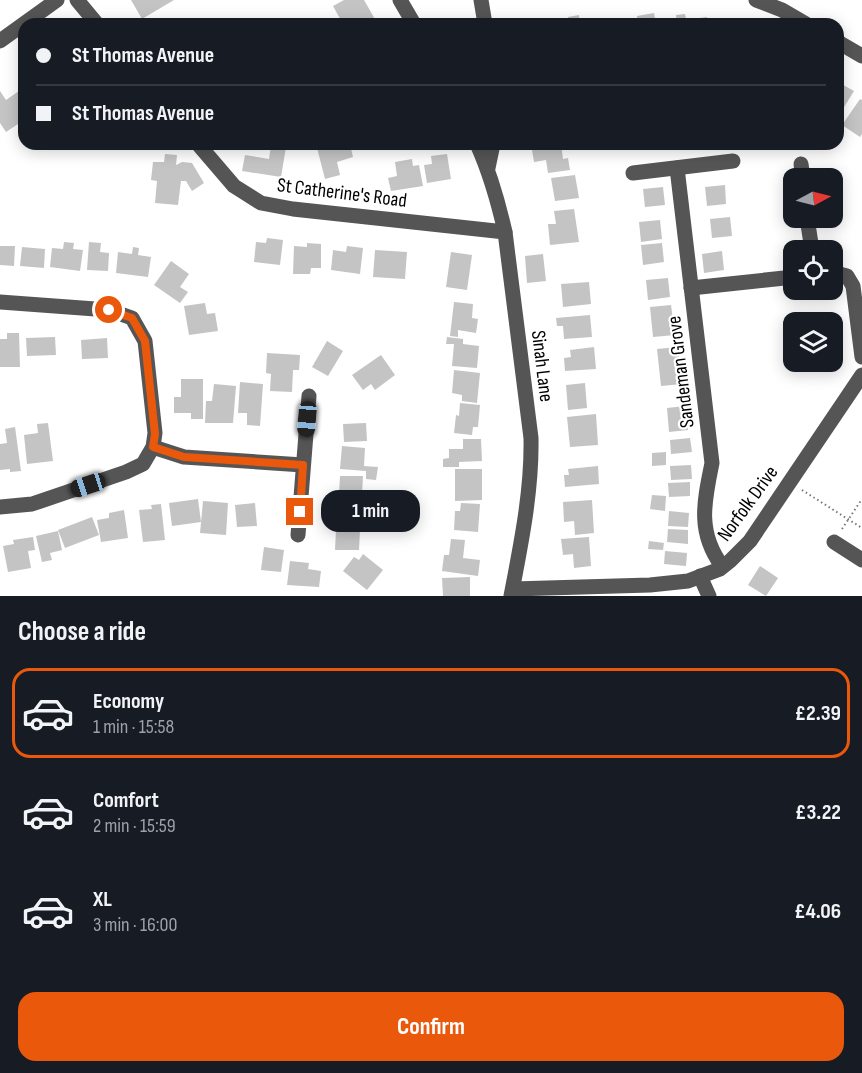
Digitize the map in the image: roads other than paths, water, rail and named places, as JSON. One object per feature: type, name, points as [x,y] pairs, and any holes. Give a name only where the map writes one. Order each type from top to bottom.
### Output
[{"type":"street","points":[[32,18],[57,0]]},
{"type":"street","points":[[77,0],[92,18]]},
{"type":"street","points":[[400,0],[410,18]]},
{"type":"street","points":[[481,0],[484,18]]},
{"type":"street","points":[[756,0],[796,18]]},
{"type":"street","points":[[0,41],[18,28]]},
{"type":"street","points":[[844,46],[862,56]]},
{"type":"street","name":"St Catherine's Road","points":[[203,150],[234,186],[261,203],[293,209],[505,232]]},
{"type":"street","points":[[480,150],[488,168]]},
{"type":"street","name":"Sinah Lane","points":[[492,150],[488,168],[505,232],[531,438],[532,464],[529,490],[512,592]]},
{"type":"street","points":[[633,173],[733,161]]},
{"type":"street","name":"Sandeman Grove","points":[[677,168],[712,463],[704,502],[704,520],[712,552],[722,566]]},
{"type":"street","points":[[843,275],[847,276],[854,286],[862,357]]},
{"type":"street","points":[[692,288],[783,278]]},
{"type":"street","points":[[0,302],[109,310],[132,318],[145,341],[155,434],[153,447],[143,464],[32,504],[0,507]]},
{"type":"street","name":"Norfolk Drive","points":[[512,592],[688,581],[722,566],[750,541],[862,375]]},
{"type":"street","points":[[298,535],[309,396]]},
{"type":"street","points":[[153,447],[184,457],[303,465]]},
{"type":"street","points":[[834,542],[862,560]]},
{"type":"street","points":[[700,576],[709,596]]}]
